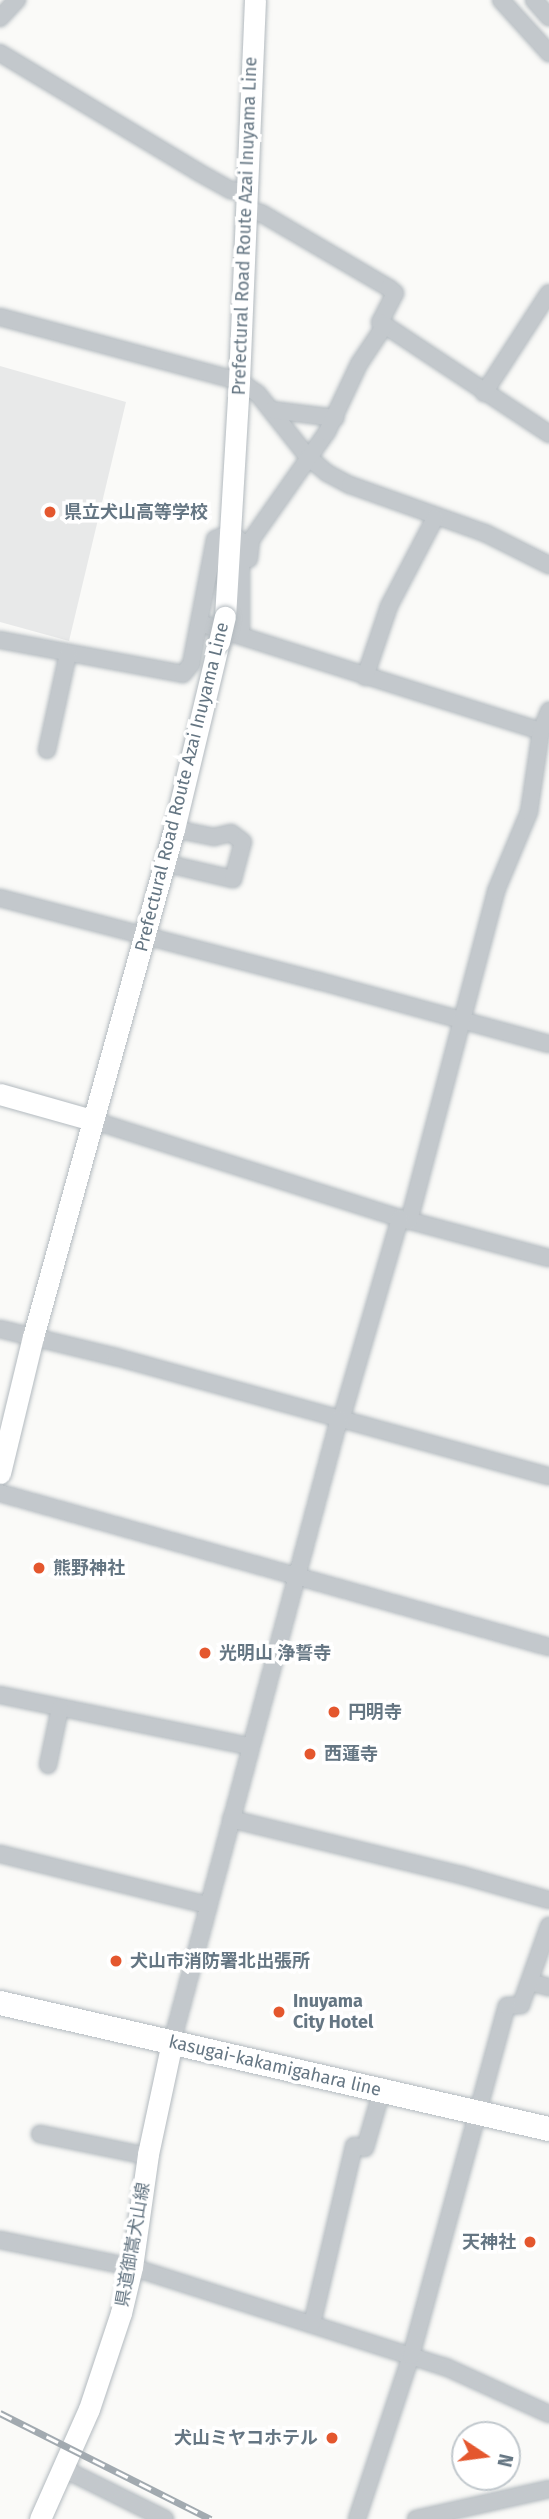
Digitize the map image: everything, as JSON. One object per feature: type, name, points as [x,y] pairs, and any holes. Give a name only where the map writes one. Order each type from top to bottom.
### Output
[{"type":"main road","name":"Prefectural Road Route Azai Inuyama Line","points":[[0,1473],[33,1336],[174,829],[225,615],[239,381],[255,0]]},
{"type":"main road","points":[[0,1094],[92,1120]]},
{"type":"main road","name":"kasugai-kakamigahara line","points":[[0,2003],[549,2129]]},
{"type":"main road","name":"県道御嵩犬山線","points":[[40,2519],[89,2409],[121,2313],[132,2267],[148,2156],[172,2042]]},
{"type":"street","points":[[0,19],[17,0]]},
{"type":"street","points":[[502,0],[549,53]]},
{"type":"street","points":[[534,0],[549,17]]},
{"type":"street","points":[[0,54],[231,190],[261,213],[389,288],[395,293],[380,322],[549,434]]},
{"type":"street","points":[[484,393],[549,293]]},
{"type":"street","points":[[0,317],[239,381],[272,410],[308,457],[350,485],[435,518],[485,533],[549,565]]},
{"type":"street","points":[[243,580],[248,569],[251,540],[335,418],[359,364],[385,325]]},
{"type":"street","points":[[272,410],[335,418]]},
{"type":"street","points":[[365,677],[389,606],[435,518]]},
{"type":"street","points":[[0,640],[183,674],[191,664],[215,539],[231,533],[242,541],[241,634]]},
{"type":"street","points":[[200,623],[541,731]]},
{"type":"street","points":[[47,750],[68,654]]},
{"type":"street","points":[[172,2042],[249,1746],[340,1419],[405,1220],[496,891],[529,812],[541,731],[549,711]]},
{"type":"street","points":[[164,863],[233,879],[243,842],[231,833],[214,837],[174,829]]},
{"type":"street","points":[[0,898],[549,1044]]},
{"type":"street","points":[[92,1120],[405,1220],[549,1258]]},
{"type":"street","points":[[0,1329],[549,1476]]},
{"type":"street","points":[[0,1493],[297,1574],[549,1647]]},
{"type":"street","points":[[0,1695],[249,1746]]},
{"type":"street","points":[[48,1765],[60,1708]]},
{"type":"street","points":[[231,1819],[461,1875],[549,1900]]},
{"type":"street","points":[[0,1854],[208,1905]]},
{"type":"street","points":[[357,2519],[411,2356],[508,2006],[521,2006],[549,1926]]},
{"type":"street","points":[[530,1982],[549,1987]]},
{"type":"street","points":[[312,2324],[354,2146],[365,2148],[382,2090]]},
{"type":"street","points":[[40,2134],[148,2156]]},
{"type":"street","points":[[0,2240],[132,2267],[446,2367],[549,2413]]},
{"type":"street","points":[[62,2468],[146,2515],[165,2519]]},
{"type":"street","points":[[416,2519],[549,2489]]},
{"type":"shaded area","name":"県立犬山高等学校","points":[[0,366],[126,402],[69,641],[0,622]]},
{"type":"railway","points":[[0,2413],[211,2519]]},
{"type":"place","name":"県立犬山高等学校","points":[[50,512]]},
{"type":"place","name":"熊野神社","points":[[39,1568]]},
{"type":"place","name":"光明山 浄誓寺","points":[[205,1653]]},
{"type":"place","name":"円明寺","points":[[334,1712]]},
{"type":"place","name":"西蓮寺","points":[[310,1754]]},
{"type":"place","name":"犬山市消防署北出張所","points":[[116,1961]]},
{"type":"place","name":"Inuyama City Hotel","points":[[279,2012]]},
{"type":"place","name":"天神社","points":[[530,2242]]},
{"type":"place","name":"犬山ミヤコホテル","points":[[332,2438]]}]
